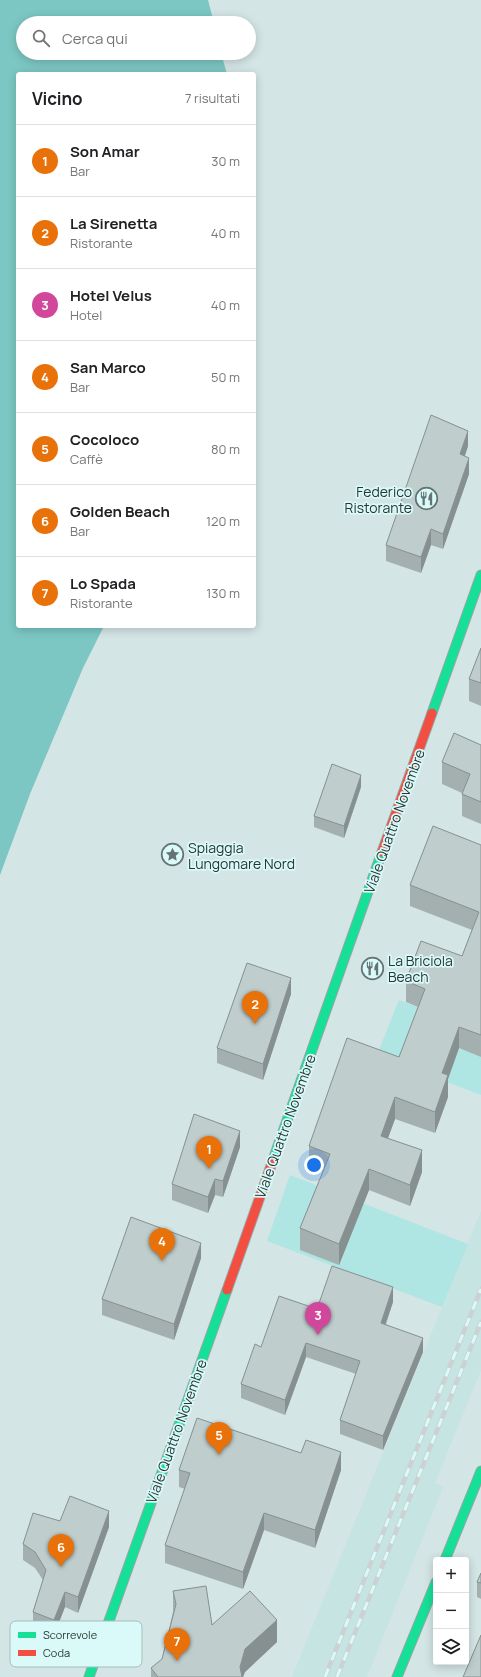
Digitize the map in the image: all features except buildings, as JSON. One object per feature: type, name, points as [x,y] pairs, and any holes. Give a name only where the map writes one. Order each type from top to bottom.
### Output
[{"type":"street","name":"Viale Quattro Novembre","points":[[109,1621],[481,575]]},
{"type":"street","points":[[446,1557],[481,1471]]},
{"type":"street","points":[[397,1677],[433,1589]]},
{"type":"street","name":"Viale Quattro Novembre","points":[[89,1677],[93,1667]]},
{"type":"shaded area","points":[[0,0],[208,0],[212,16],[16,16],[16,60],[223,60],[226,72],[16,72],[16,628],[103,628],[83,668],[30,794],[0,875]]},
{"type":"shaded area","points":[[399,1000],[425,1010],[451,1070],[459,1048],[481,1057],[481,1095],[377,1055]]},
{"type":"shaded area","points":[[290,1175],[468,1244],[442,1307],[267,1241]]},
{"type":"shaded area","points":[[481,1211],[481,1370],[435,1483],[443,1487],[367,1677],[292,1677]]},
{"type":"railway","points":[[325,1677],[481,1289]]},
{"type":"railway","points":[[337,1677],[481,1322]]},
{"type":"traffic: fast","points":[[432,713],[481,575]]},
{"type":"traffic: fast","points":[[273,1160],[382,852]]},
{"type":"traffic: fast","points":[[109,1621],[227,1290]]},
{"type":"traffic: fast","points":[[446,1557],[481,1471]]},
{"type":"traffic: fast","points":[[397,1677],[433,1589]]},
{"type":"traffic: fast","points":[[89,1677],[93,1667]]},
{"type":"traffic: jam","points":[[382,852],[432,713]]},
{"type":"traffic: jam","points":[[227,1290],[273,1160]]},
{"type":"place","name":"Federico Ristorante","points":[[427,499]]},
{"type":"place","name":"Spiaggia Lungomare Nord","points":[[173,855]]},
{"type":"place","name":"La Briciola Beach","points":[[372,968]]},
{"type":"place","name":"La Sirenetta","points":[[255,1024]]},
{"type":"place","name":"Son Amar","points":[[209,1169]]},
{"type":"place","name":"San Marco","points":[[162,1261]]},
{"type":"place","name":"Hotel Velus","points":[[318,1335]]},
{"type":"place","name":"Cocoloco","points":[[219,1455]]},
{"type":"place","name":"Golden Beach","points":[[61,1567]]},
{"type":"place","name":"Lo Spada","points":[[177,1661]]}]
